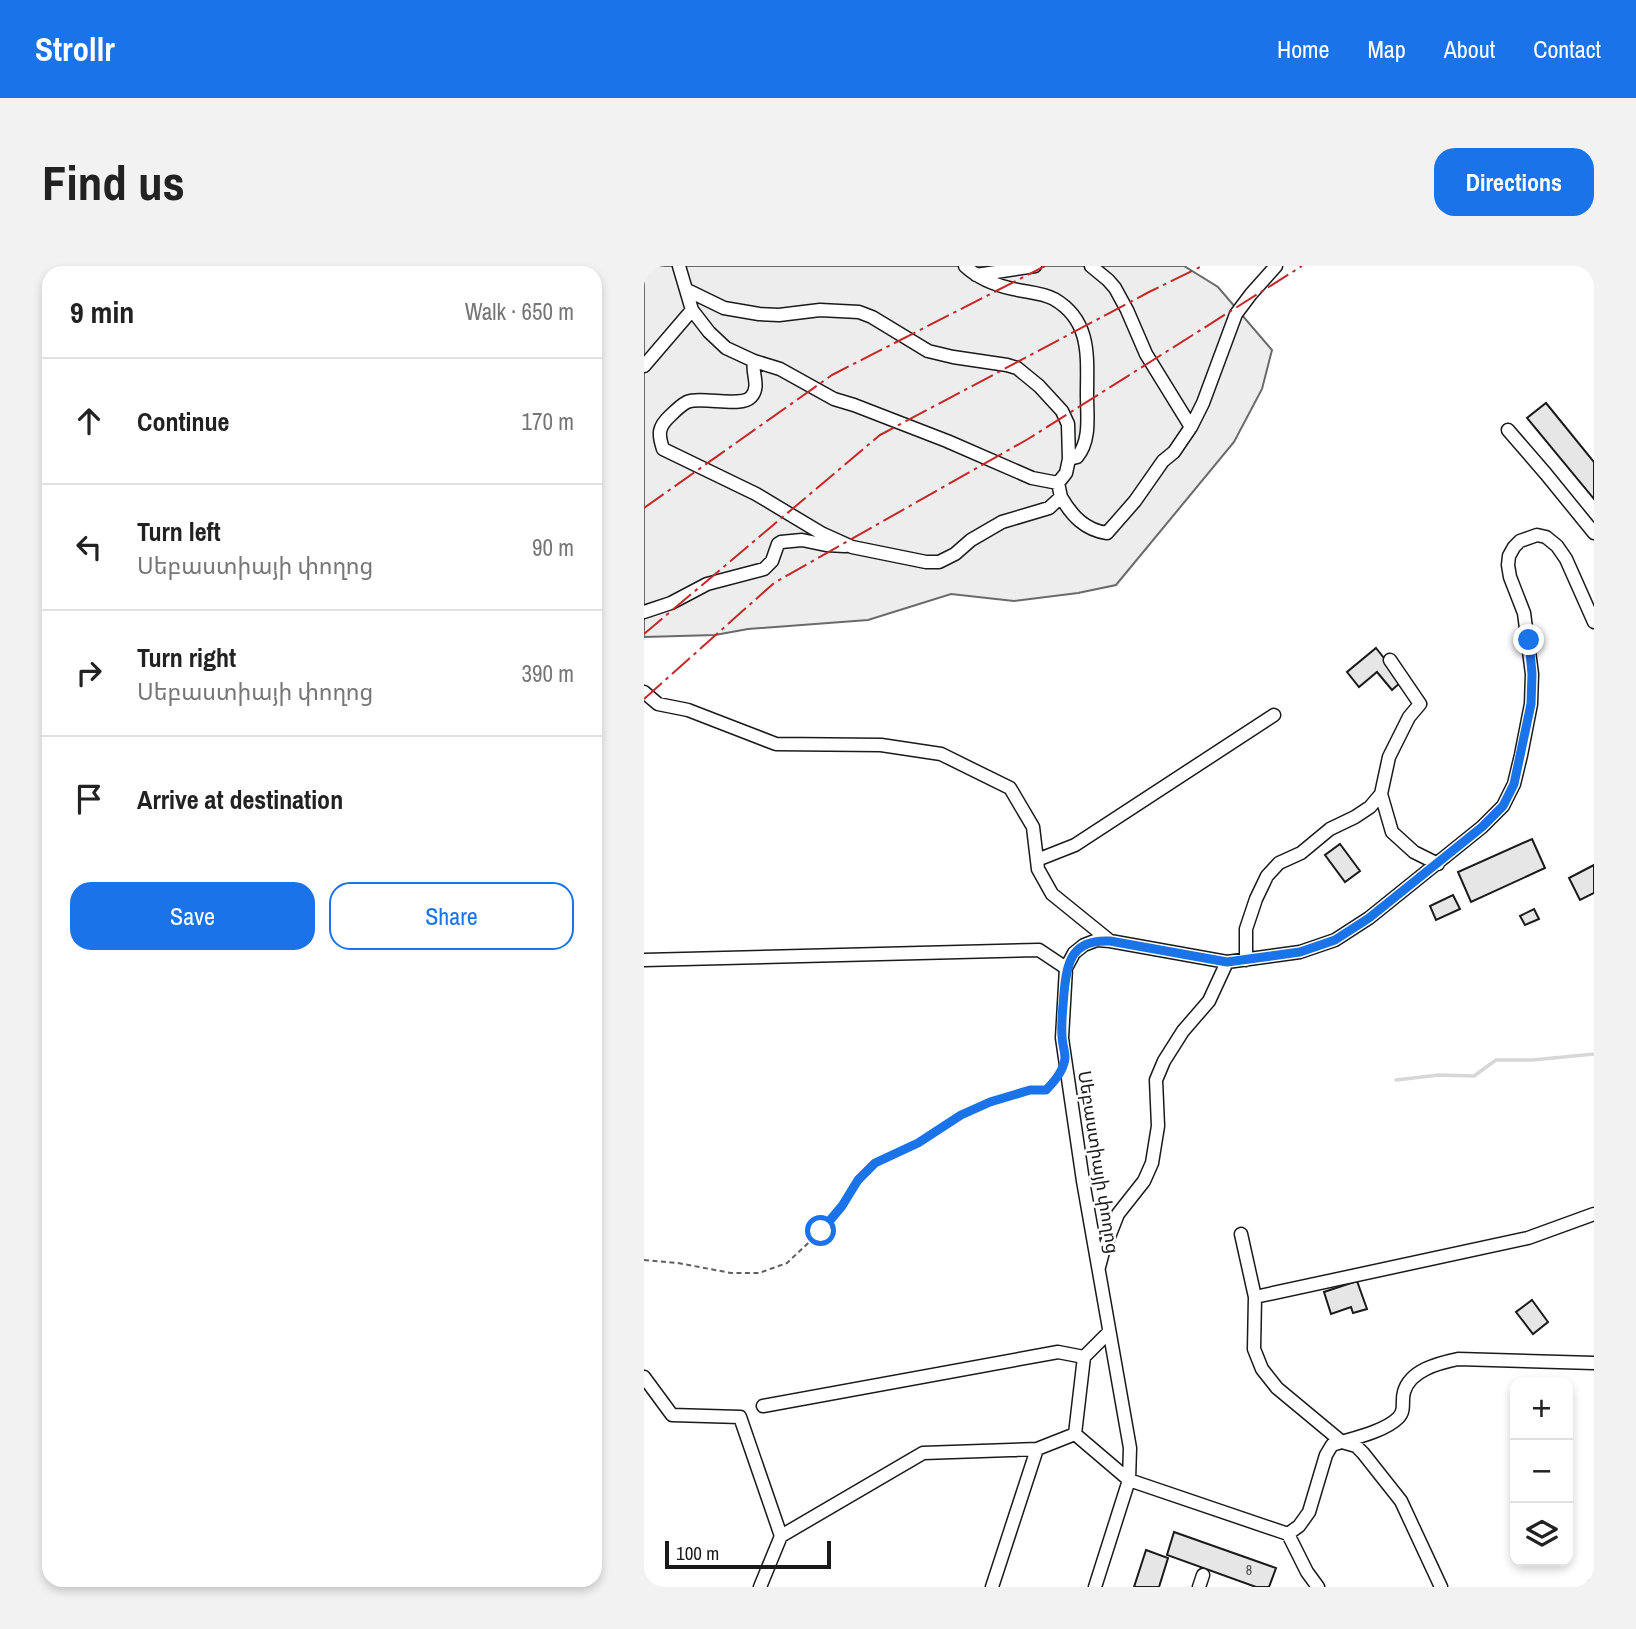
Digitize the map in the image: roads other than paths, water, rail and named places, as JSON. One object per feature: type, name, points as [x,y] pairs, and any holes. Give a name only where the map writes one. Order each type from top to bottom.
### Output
[{"type":"street","points":[[679,266],[692,310],[726,348],[780,369],[834,399],[947,441],[1032,478],[1058,483]]},
{"type":"street","points":[[965,266],[976,275],[997,285],[1053,298],[1080,323],[1087,358],[1085,445],[1077,457],[1069,459]]},
{"type":"street","points":[[976,275],[1035,266]]},
{"type":"street","points":[[1091,266],[1115,288],[1146,354],[1191,427]]},
{"type":"street","points":[[1058,483],[1061,497],[1070,513],[1084,525],[1107,533],[1163,461],[1174,452],[1191,427],[1203,403],[1236,314],[1276,266]]},
{"type":"street","points":[[687,290],[724,308],[759,314],[779,315],[820,310],[859,312],[928,351],[1017,368],[1039,386],[1062,411],[1068,424],[1069,459],[1066,473],[1058,483]]},
{"type":"street","points":[[644,366],[692,310]]},
{"type":"street","points":[[754,361],[756,384],[752,397],[744,401],[693,400],[684,403],[663,423],[658,436],[663,449],[756,494],[821,533],[852,547]]},
{"type":"street","points":[[1508,430],[1594,533]]},
{"type":"street","points":[[644,612],[671,603],[707,584],[764,569],[772,561],[781,542],[802,540],[939,562],[1002,522],[1049,508],[1061,497]]},
{"type":"street","points":[[644,960],[1039,950],[1066,968],[1074,953],[1097,940],[1227,962],[1300,952],[1335,940],[1369,918],[1482,827],[1503,806],[1514,784],[1531,704],[1532,674],[1524,613],[1508,565],[1509,556],[1520,541],[1537,535],[1546,537],[1558,546],[1594,622]]},
{"type":"street","points":[[1246,960],[1246,929],[1267,876],[1279,863],[1301,853],[1330,829],[1370,807],[1381,794],[1389,757],[1409,717],[1420,704],[1390,660]]},
{"type":"street","points":[[644,692],[658,704],[688,710],[776,744],[881,745],[941,754],[1010,788],[1033,827],[1038,869],[1052,894],[1110,941]]},
{"type":"street","points":[[1037,860],[1075,845],[1274,715]]},
{"type":"street","points":[[1381,794],[1392,832],[1414,852],[1438,863]]},
{"type":"street","points":[[1098,1271],[1118,1214],[1144,1181],[1152,1163],[1158,1126],[1156,1080],[1164,1061],[1183,1031],[1209,1001],[1227,962]]},
{"type":"street","name":"Սեբաստիայի փողոց","points":[[1066,968],[1062,1038],[1083,1181],[1129,1448],[1129,1480],[1094,1587]]},
{"type":"street","points":[[1255,1297],[1528,1238],[1594,1214]]},
{"type":"street","points":[[1241,1234],[1255,1297],[1254,1349],[1262,1369],[1277,1388],[1342,1441],[1356,1446],[1363,1453],[1401,1501],[1441,1587]]},
{"type":"street","points":[[1075,1434],[1084,1357],[1109,1332]]},
{"type":"street","points":[[763,1406],[1058,1352],[1084,1357]]},
{"type":"street","points":[[1288,1534],[1299,1526],[1309,1512],[1326,1455],[1332,1445],[1358,1438],[1390,1424],[1399,1417],[1404,1408],[1404,1393],[1410,1381],[1419,1373],[1437,1363],[1458,1359],[1594,1363]]},
{"type":"street","points":[[644,1377],[672,1415],[740,1417],[782,1536]]},
{"type":"street","points":[[1075,1434],[1129,1480],[1288,1534],[1307,1572],[1318,1587]]},
{"type":"street","points":[[761,1587],[782,1536],[923,1453],[1037,1448],[1075,1434]]},
{"type":"street","points":[[992,1587],[1037,1448]]},
{"type":"waterway","points":[[1396,1080],[1439,1075],[1474,1076],[1496,1060],[1533,1060],[1594,1054]]}]
